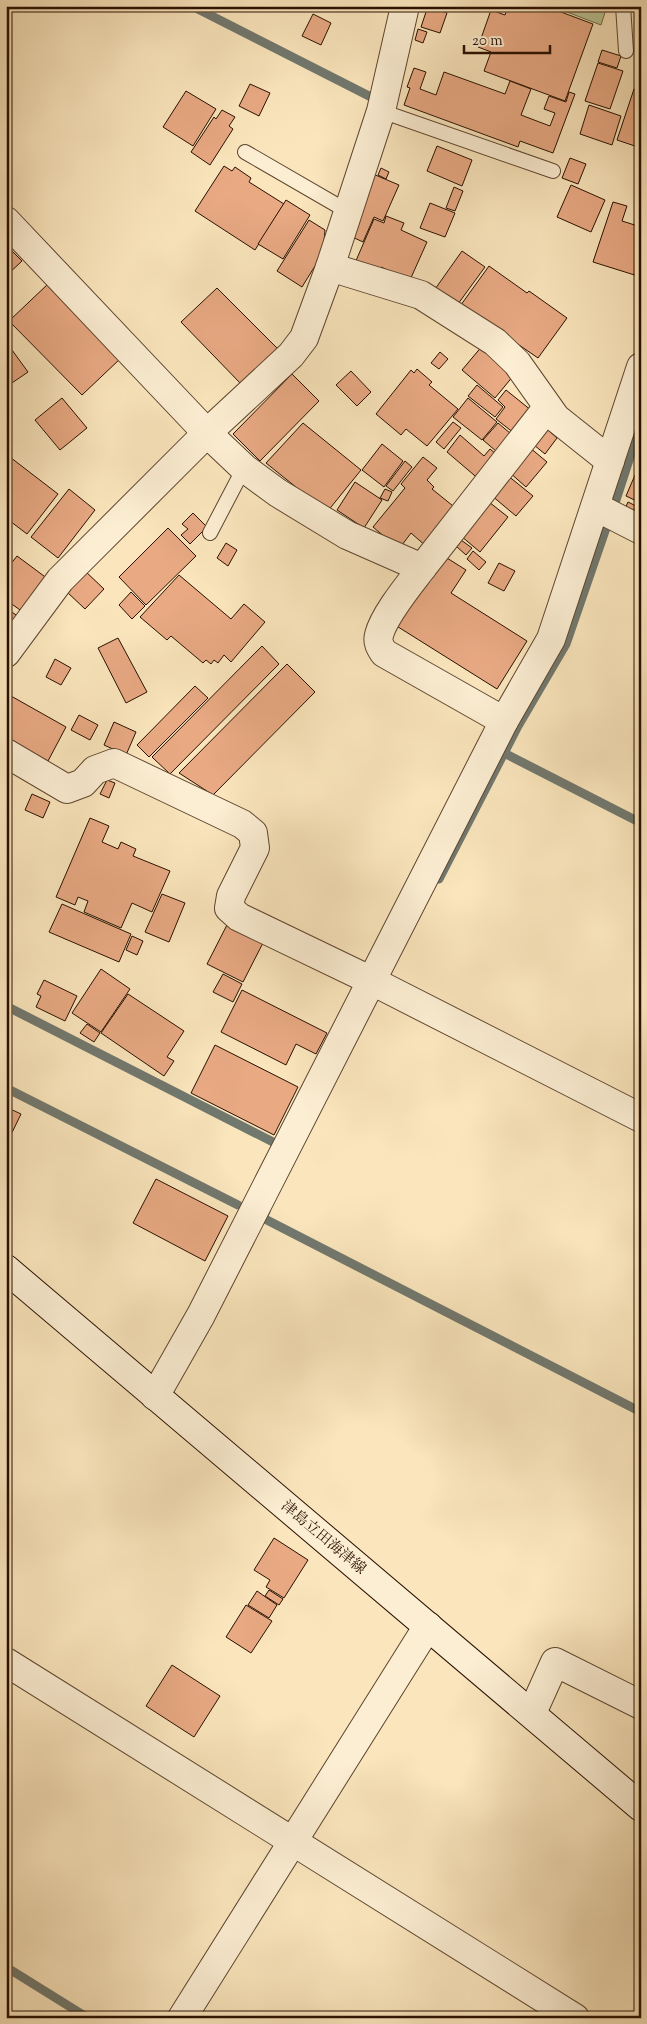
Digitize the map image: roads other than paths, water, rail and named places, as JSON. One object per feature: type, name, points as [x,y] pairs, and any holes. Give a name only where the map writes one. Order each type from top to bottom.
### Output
[{"type":"street","points":[[6,653],[60,580],[207,433],[291,355],[304,338],[330,267],[381,111],[405,6]]},
{"type":"street","points":[[6,221],[207,433],[244,468],[278,493],[347,535],[422,568]]},
{"type":"street","points":[[330,267],[421,295],[495,342],[518,363],[547,408],[556,418],[610,461]]},
{"type":"street","points":[[155,1396],[201,1315],[370,980],[504,721],[551,639],[641,367]]},
{"type":"street","points":[[504,721],[384,653],[379,646],[379,636],[386,620],[422,568],[547,408]]},
{"type":"street","points":[[596,507],[641,530]]},
{"type":"street","points":[[6,753],[67,789],[83,783],[95,770],[114,763],[242,824],[253,833],[255,848],[231,896],[230,908],[239,917],[370,980],[641,1118]]},
{"type":"street","name":"津島立田海津線","points":[[6,1269],[641,1806]]},
{"type":"street","points":[[182,2018],[428,1626]]},
{"type":"street","points":[[6,1662],[575,2018]]},
{"type":"street","points":[[532,1713],[555,1662],[641,1706]]},
{"type":"lane","points":[[623,6],[626,51]]},
{"type":"lane","points":[[381,111],[553,171]]},
{"type":"lane","points":[[245,152],[347,211]]},
{"type":"lane","points":[[210,533],[244,468]]},
{"type":"waterway","points":[[192,6],[371,97]]},
{"type":"waterway","points":[[614,506],[641,423]]},
{"type":"waterway","points":[[439,879],[518,726],[566,644],[606,528]]},
{"type":"waterway","points":[[504,753],[641,823]]},
{"type":"waterway","points":[[6,1006],[273,1142]]},
{"type":"waterway","points":[[6,1088],[238,1205]]},
{"type":"waterway","points":[[266,1211],[263,1218],[641,1412]]},
{"type":"waterway","points":[[6,1967],[88,2018]]}]
